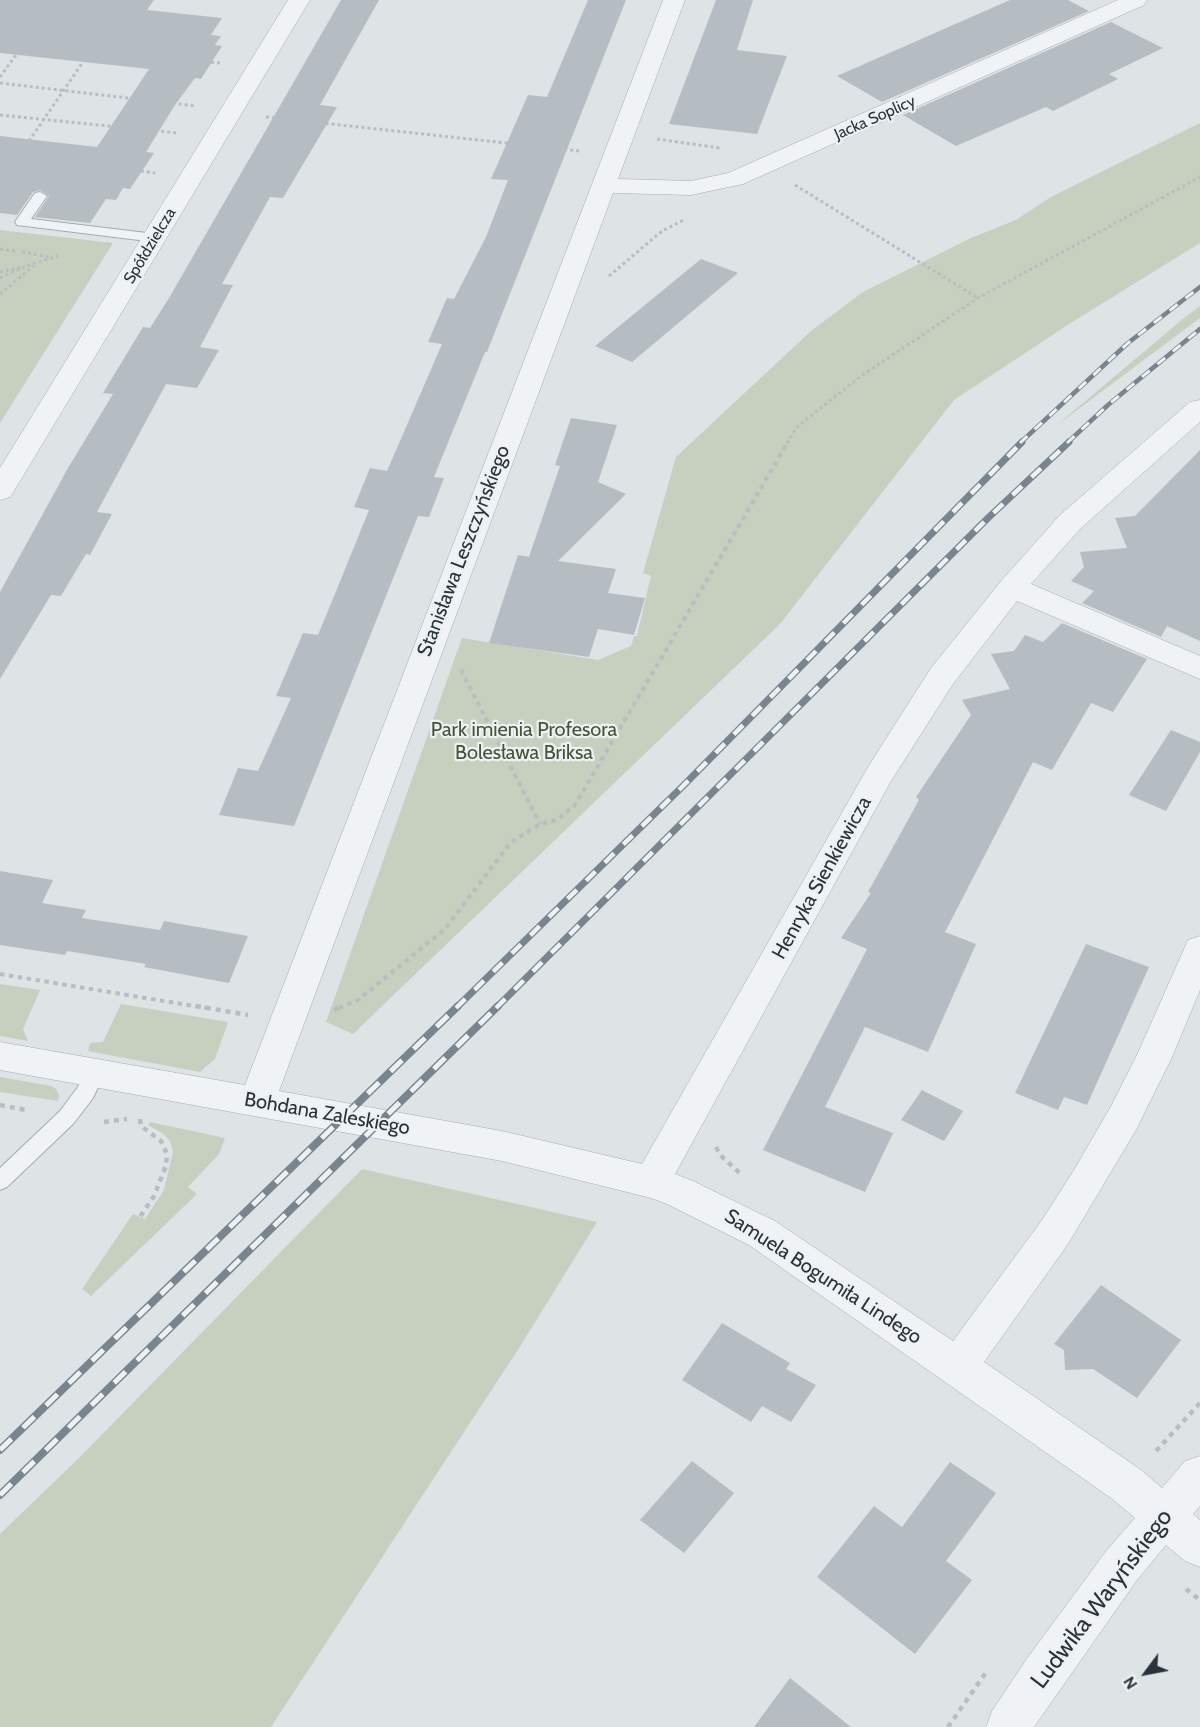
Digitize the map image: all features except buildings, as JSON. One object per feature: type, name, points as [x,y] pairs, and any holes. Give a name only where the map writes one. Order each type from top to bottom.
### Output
[{"type":"street","name":"Spółdzielcza","points":[[0,491],[299,0]]},
{"type":"street","name":"Stanisława Leszczyńskiego","points":[[257,1102],[674,0]]},
{"type":"street","name":"Jacka Soplicy","points":[[602,186],[691,188],[721,183],[767,167],[1136,0]]},
{"type":"street","name":"Henryka Sienkiewicza","points":[[651,1182],[909,725],[942,676],[1012,587],[1077,516],[1200,408]]},
{"type":"street","points":[[1012,587],[1200,668]]},
{"type":"street","points":[[958,1366],[1056,1232],[1111,1140],[1155,1055],[1200,949]]},
{"type":"street","name":"Bohdana Zaleskiego","points":[[0,1056],[502,1146],[651,1182]]},
{"type":"street","name":"Samuela Bogumiła Lindego","points":[[651,1182],[705,1203],[762,1233],[1126,1484],[1200,1547]]},
{"type":"street","name":"Ludwika Waryńskiego","points":[[1008,1727],[1122,1565],[1200,1475]]},
{"type":"lane","points":[[40,196],[22,222],[155,238]]},
{"type":"lane","points":[[0,1180],[67,1117],[86,1092],[94,1074]]},
{"type":"path","points":[[0,77],[16,55]]},
{"type":"path","points":[[29,141],[83,62]]},
{"type":"path","points":[[0,83],[197,106]]},
{"type":"path","points":[[0,115],[179,133]]},
{"type":"path","points":[[261,117],[590,152]]},
{"type":"path","points":[[648,138],[730,150]]},
{"type":"path","points":[[767,167],[978,298]]},
{"type":"path","points":[[0,974],[287,1022],[313,1017],[350,1005],[368,993],[445,929],[511,842],[540,824],[557,819],[575,805],[797,428],[861,376],[978,298],[1200,177]]},
{"type":"path","points":[[604,281],[662,231],[693,215]]},
{"type":"path","points":[[0,272],[68,255]]},
{"type":"path","points":[[0,294],[38,262]]},
{"type":"path","points":[[0,278],[26,266]]},
{"type":"path","points":[[457,661],[540,824]]},
{"type":"path","points":[[0,1105],[108,1122],[149,1115]]},
{"type":"path","points":[[139,1117],[141,1126],[161,1141],[167,1154],[166,1166],[154,1196],[140,1217]]},
{"type":"green space","name":"Park imienia Profesora Bolesława Briksa","points":[[1200,123],[1200,243],[1069,324],[954,400],[780,624],[353,1034],[326,1022],[462,638],[598,660],[631,646],[634,636],[637,636],[651,576],[643,573],[676,457],[811,331],[863,292],[971,238],[1016,220],[1051,197]]},
{"type":"green space","points":[[0,230],[113,243],[0,423]]},
{"type":"green space","points":[[1200,306],[1200,318],[1057,425],[1184,318]]},
{"type":"green space","points":[[0,984],[40,990],[23,1029],[28,1041],[0,1036]]},
{"type":"green space","points":[[121,1004],[228,1022],[215,1059],[200,1072],[88,1051],[90,1043],[103,1042]]},
{"type":"green space","points":[[0,1077],[51,1086],[59,1095],[58,1101],[0,1092]]},
{"type":"green space","points":[[150,1122],[225,1138],[219,1154],[188,1187],[197,1194],[91,1296],[82,1289],[133,1214],[145,1219],[164,1190],[173,1152],[170,1141],[148,1125]]},
{"type":"green space","points":[[362,1169],[597,1222],[521,1345],[271,1727],[0,1727],[0,1534],[79,1458]]},
{"type":"railway","points":[[1020,443],[1128,343],[1200,287]]},
{"type":"railway","points":[[1067,443],[1108,405],[1200,329]]},
{"type":"railway","points":[[456,1008],[683,786],[1022,442]]},
{"type":"railway","points":[[496,1008],[988,518],[1069,442]]},
{"type":"railway","points":[[0,1450],[458,1006]]},
{"type":"railway","points":[[0,1495],[498,1006]]}]
